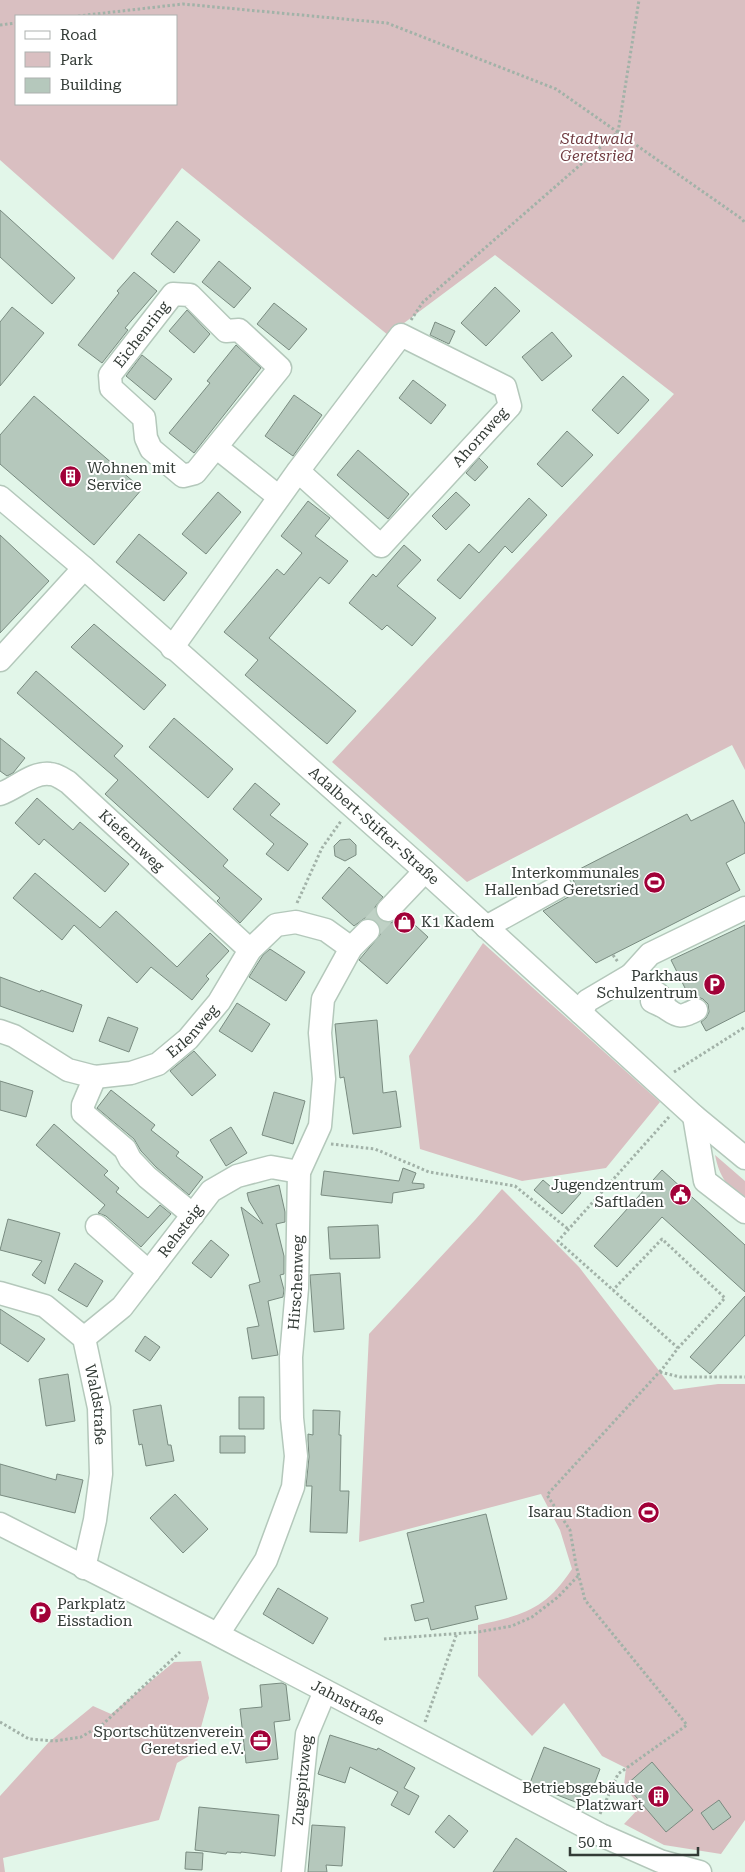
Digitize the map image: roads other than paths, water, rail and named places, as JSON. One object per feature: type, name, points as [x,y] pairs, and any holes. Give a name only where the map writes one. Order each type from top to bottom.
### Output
[{"type":"street","name":"Eichenring","points":[[173,294],[190,295],[226,331],[239,330],[280,368],[216,447],[195,473],[183,476],[150,449],[146,438],[144,418],[111,388],[110,375],[173,294]]},
{"type":"street","name":"Ahornweg","points":[[172,648],[298,471],[401,335],[505,387],[510,406],[381,546],[298,471]]},
{"type":"street","points":[[216,447],[279,497]]},
{"type":"street","name":"Adalbert-Stifter-Straße","points":[[0,498],[84,568],[425,871],[694,1116],[745,1158]]},
{"type":"street","points":[[0,660],[84,568]]},
{"type":"street","name":"Kiefernweg","points":[[0,794],[13,790],[32,776],[51,774],[68,782],[250,950]]},
{"type":"street","points":[[388,910],[425,871]]},
{"type":"street","points":[[486,927],[560,886]]},
{"type":"street","points":[[581,1013],[587,1001],[637,980],[650,954],[745,908]]},
{"type":"street","name":"Erlenweg","points":[[0,1031],[14,1036],[68,1070],[95,1077],[131,1072],[158,1064],[188,1039],[219,1002],[250,950],[276,925],[296,922],[326,930],[351,948]]},
{"type":"street","name":"Hirschenweg","points":[[218,1634],[266,1560],[293,1487],[296,1456],[292,1418],[291,1357],[297,1288],[299,1172],[320,1126],[324,1079],[320,1033],[323,999],[351,948],[368,931]]},
{"type":"street","points":[[637,980],[656,991],[663,1000],[665,1007],[676,1016],[684,1016],[696,1010]]},
{"type":"street","points":[[95,1077],[83,1105],[83,1113],[125,1149],[130,1159],[147,1177],[193,1215]]},
{"type":"street","points":[[694,1116],[705,1181],[745,1212]]},
{"type":"street","name":"Rehsteig","points":[[84,1338],[122,1307],[212,1191],[238,1176],[271,1167],[299,1172]]},
{"type":"street","points":[[97,1226],[148,1272]]},
{"type":"street","points":[[0,1294],[46,1306],[84,1338]]},
{"type":"street","name":"Waldstraße","points":[[84,1338],[99,1408],[101,1474],[95,1520],[84,1568]]},
{"type":"street","name":"Jahnstraße","points":[[0,1524],[218,1634],[659,1866],[700,1872]]},
{"type":"street","name":"Zugspitzweg","points":[[293,1872],[307,1734],[325,1691]]},
{"type":"tunnel","points":[[368,931],[388,910]]},
{"type":"place","name":"Wohnen mit Service","points":[[71,477]]},
{"type":"place","name":"Interkommunales Hallenbad Geretsried","points":[[655,882]]},
{"type":"place","name":"K1 Kadem","points":[[405,922]]},
{"type":"place","name":"Parkhaus Schulzentrum","points":[[714,985]]},
{"type":"place","name":"Jugendzentrum Saftladen","points":[[680,1194]]},
{"type":"place","name":"Isarau Stadion","points":[[648,1512]]},
{"type":"place","name":"Parkplatz Eisstadion","points":[[41,1613]]},
{"type":"place","name":"Sportschützenverein Geretsried e.V.","points":[[260,1741]]},
{"type":"place","name":"Betriebsgebäude Platzwart","points":[[659,1797]]},
{"type":"park label","name":"Stadtwald Geretsried","points":[[597,148]]}]
